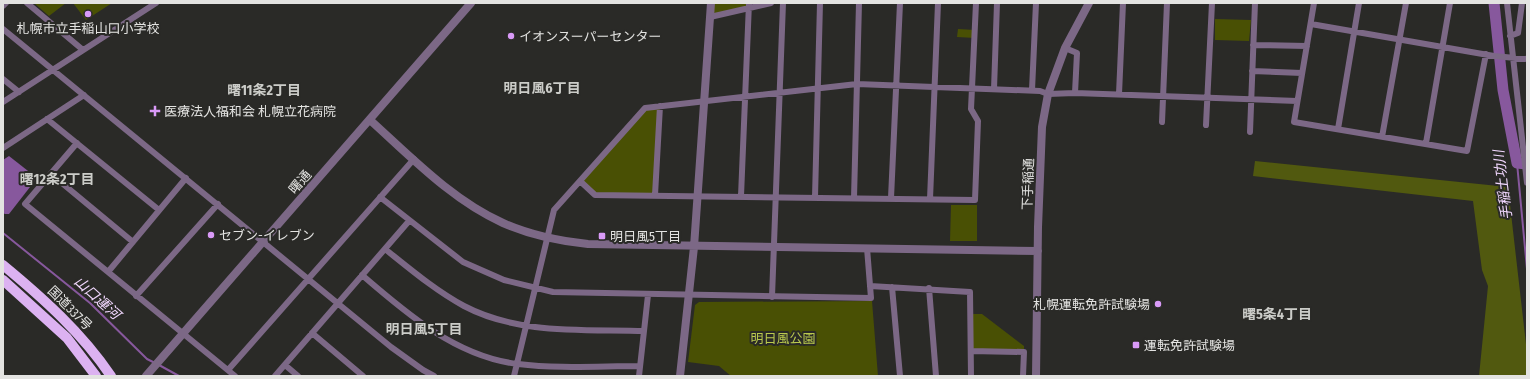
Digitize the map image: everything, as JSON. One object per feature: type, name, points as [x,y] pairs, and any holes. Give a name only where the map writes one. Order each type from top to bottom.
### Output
[{"type":"highway","name":"国道337号","points":[[3,265],[40,296],[76,332],[111,376]]},
{"type":"highway","name":"国道337号","points":[[3,280],[67,338],[96,376]]},
{"type":"street","points":[[3,6],[6,3]]},
{"type":"street","points":[[27,3],[83,50]]},
{"type":"street","points":[[3,102],[156,3]]},
{"type":"street","name":"曙通","points":[[147,374],[264,242],[471,3]]},
{"type":"street","points":[[680,376],[694,247],[711,3]]},
{"type":"street","points":[[710,17],[749,6],[771,3]]},
{"type":"street","points":[[772,297],[777,197],[783,3]]},
{"type":"street","points":[[815,197],[820,3]]},
{"type":"street","points":[[854,198],[859,3]]},
{"type":"street","points":[[891,198],[900,3]]},
{"type":"street","points":[[930,199],[938,3]]},
{"type":"street","points":[[580,181],[596,195],[975,200],[978,121],[972,109],[972,88],[976,3]]},
{"type":"street","points":[[994,89],[997,3]]},
{"type":"street","points":[[1032,90],[1036,3]]},
{"type":"street","name":"下手稲通","points":[[1036,376],[1042,127],[1048,94],[1065,48],[1089,3]]},
{"type":"street","points":[[1119,94],[1123,3]]},
{"type":"street","points":[[1162,122],[1167,3]]},
{"type":"street","points":[[1206,125],[1212,3]]},
{"type":"street","points":[[1250,132],[1255,3]]},
{"type":"street","points":[[1314,3],[1294,122],[1467,151],[1486,54]]},
{"type":"street","points":[[1338,129],[1359,3]]},
{"type":"street","points":[[1382,137],[1406,3]]},
{"type":"street","points":[[1426,143],[1450,3]]},
{"type":"street","points":[[1507,3],[1510,57],[1524,143],[1527,180]]},
{"type":"street","points":[[1510,36],[1518,33],[1522,3]]},
{"type":"street","points":[[741,196],[749,6]]},
{"type":"street","points":[[1311,24],[1494,56],[1527,59]]},
{"type":"street","points":[[3,29],[391,347],[434,376]]},
{"type":"street","points":[[1253,45],[1307,46]]},
{"type":"street","points":[[1065,48],[1077,53],[1075,93]]},
{"type":"street","points":[[1252,72],[1302,73]]},
{"type":"street","points":[[3,79],[19,92]]},
{"type":"street","points":[[514,376],[554,210],[645,108],[857,84],[1032,90],[1048,94],[1119,94],[1297,101]]},
{"type":"street","points":[[3,148],[84,95]]},
{"type":"street","points":[[654,195],[660,106]]},
{"type":"street","points":[[47,119],[159,210]]},
{"type":"street","points":[[370,120],[462,199],[482,212],[516,228],[548,238],[588,244],[694,247],[1038,250]]},
{"type":"street","points":[[77,144],[25,204],[235,376]]},
{"type":"street","points":[[228,370],[414,159]]},
{"type":"street","points":[[51,174],[133,242]]},
{"type":"street","points":[[108,272],[186,178]]},
{"type":"street","points":[[380,197],[463,262],[504,280],[552,292],[579,294],[871,298],[867,248]]},
{"type":"street","points":[[136,296],[218,204]]},
{"type":"street","points":[[275,376],[409,221]]},
{"type":"street","points":[[385,249],[425,281],[464,306],[483,314],[526,326],[554,329],[644,331]]},
{"type":"street","points":[[362,276],[409,316],[451,341],[500,360],[517,364],[640,366]]},
{"type":"street","points":[[870,286],[929,288],[970,292],[971,376]]},
{"type":"street","points":[[892,287],[900,376]]},
{"type":"street","points":[[929,288],[936,376]]},
{"type":"street","points":[[639,376],[648,295]]},
{"type":"street","points":[[312,333],[363,376]]},
{"type":"street","points":[[971,351],[1024,352],[1023,376]]},
{"type":"street","points":[[285,365],[298,376]]},
{"type":"green space","points":[[34,3],[66,3],[49,16]]},
{"type":"green space","points":[[73,3],[112,3],[86,20]]},
{"type":"green space","points":[[711,3],[749,3],[749,8],[710,17]]},
{"type":"green space","points":[[1215,19],[1251,20],[1249,41],[1215,40]]},
{"type":"green space","points":[[958,29],[975,30],[975,38],[957,37]]},
{"type":"green space","points":[[660,106],[655,195],[595,195],[580,181],[645,108]]},
{"type":"green space","points":[[1255,161],[1508,187],[1527,353],[1527,376],[1479,376],[1488,286],[1482,270],[1473,201],[1253,176]]},
{"type":"green space","points":[[951,205],[977,205],[977,241],[950,241]]},
{"type":"green space","name":"明日風公園","points":[[872,301],[878,376],[731,376],[719,366],[688,362],[695,305],[699,302]]},
{"type":"green space","points":[[970,314],[982,314],[1024,346],[1024,352],[971,351]]},
{"type":"shaded area","points":[[9,156],[37,178],[9,214],[5,214],[3,213],[3,160]]},
{"type":"waterway","name":"手稲土功川","points":[[1494,3],[1503,90],[1517,163],[1527,164]]},
{"type":"waterway","name":"手稲土功川","points":[[1517,163],[1527,269]]},
{"type":"waterway","name":"山口運河","points":[[3,233],[90,303],[147,359],[155,363]]},
{"type":"waterway","name":"山口運河","points":[[159,365],[179,376]]},
{"type":"place","name":"札幌市立手稲山口小学校","points":[[88,14]]},
{"type":"place","name":"イオンスーパーセンター","points":[[511,36]]},
{"type":"place","name":"医療法人福和会 札幌立花病院","points":[[155,111]]},
{"type":"place","name":"セブン-イレブン","points":[[211,235]]},
{"type":"place","name":"明日風5丁目","points":[[602,236]]},
{"type":"place","name":"札幌運転免許試験場","points":[[1158,304]]},
{"type":"place","name":"運転免許試験場","points":[[1136,345]]},
{"type":"district","name":"明日風6丁目","points":[[542,88]]},
{"type":"district","name":"曙11条2丁目","points":[[264,90]]},
{"type":"district","name":"曙12条2丁目","points":[[57,179]]},
{"type":"district","name":"曙5条4丁目","points":[[1277,314]]},
{"type":"district","name":"明日風5丁目","points":[[424,329]]}]
